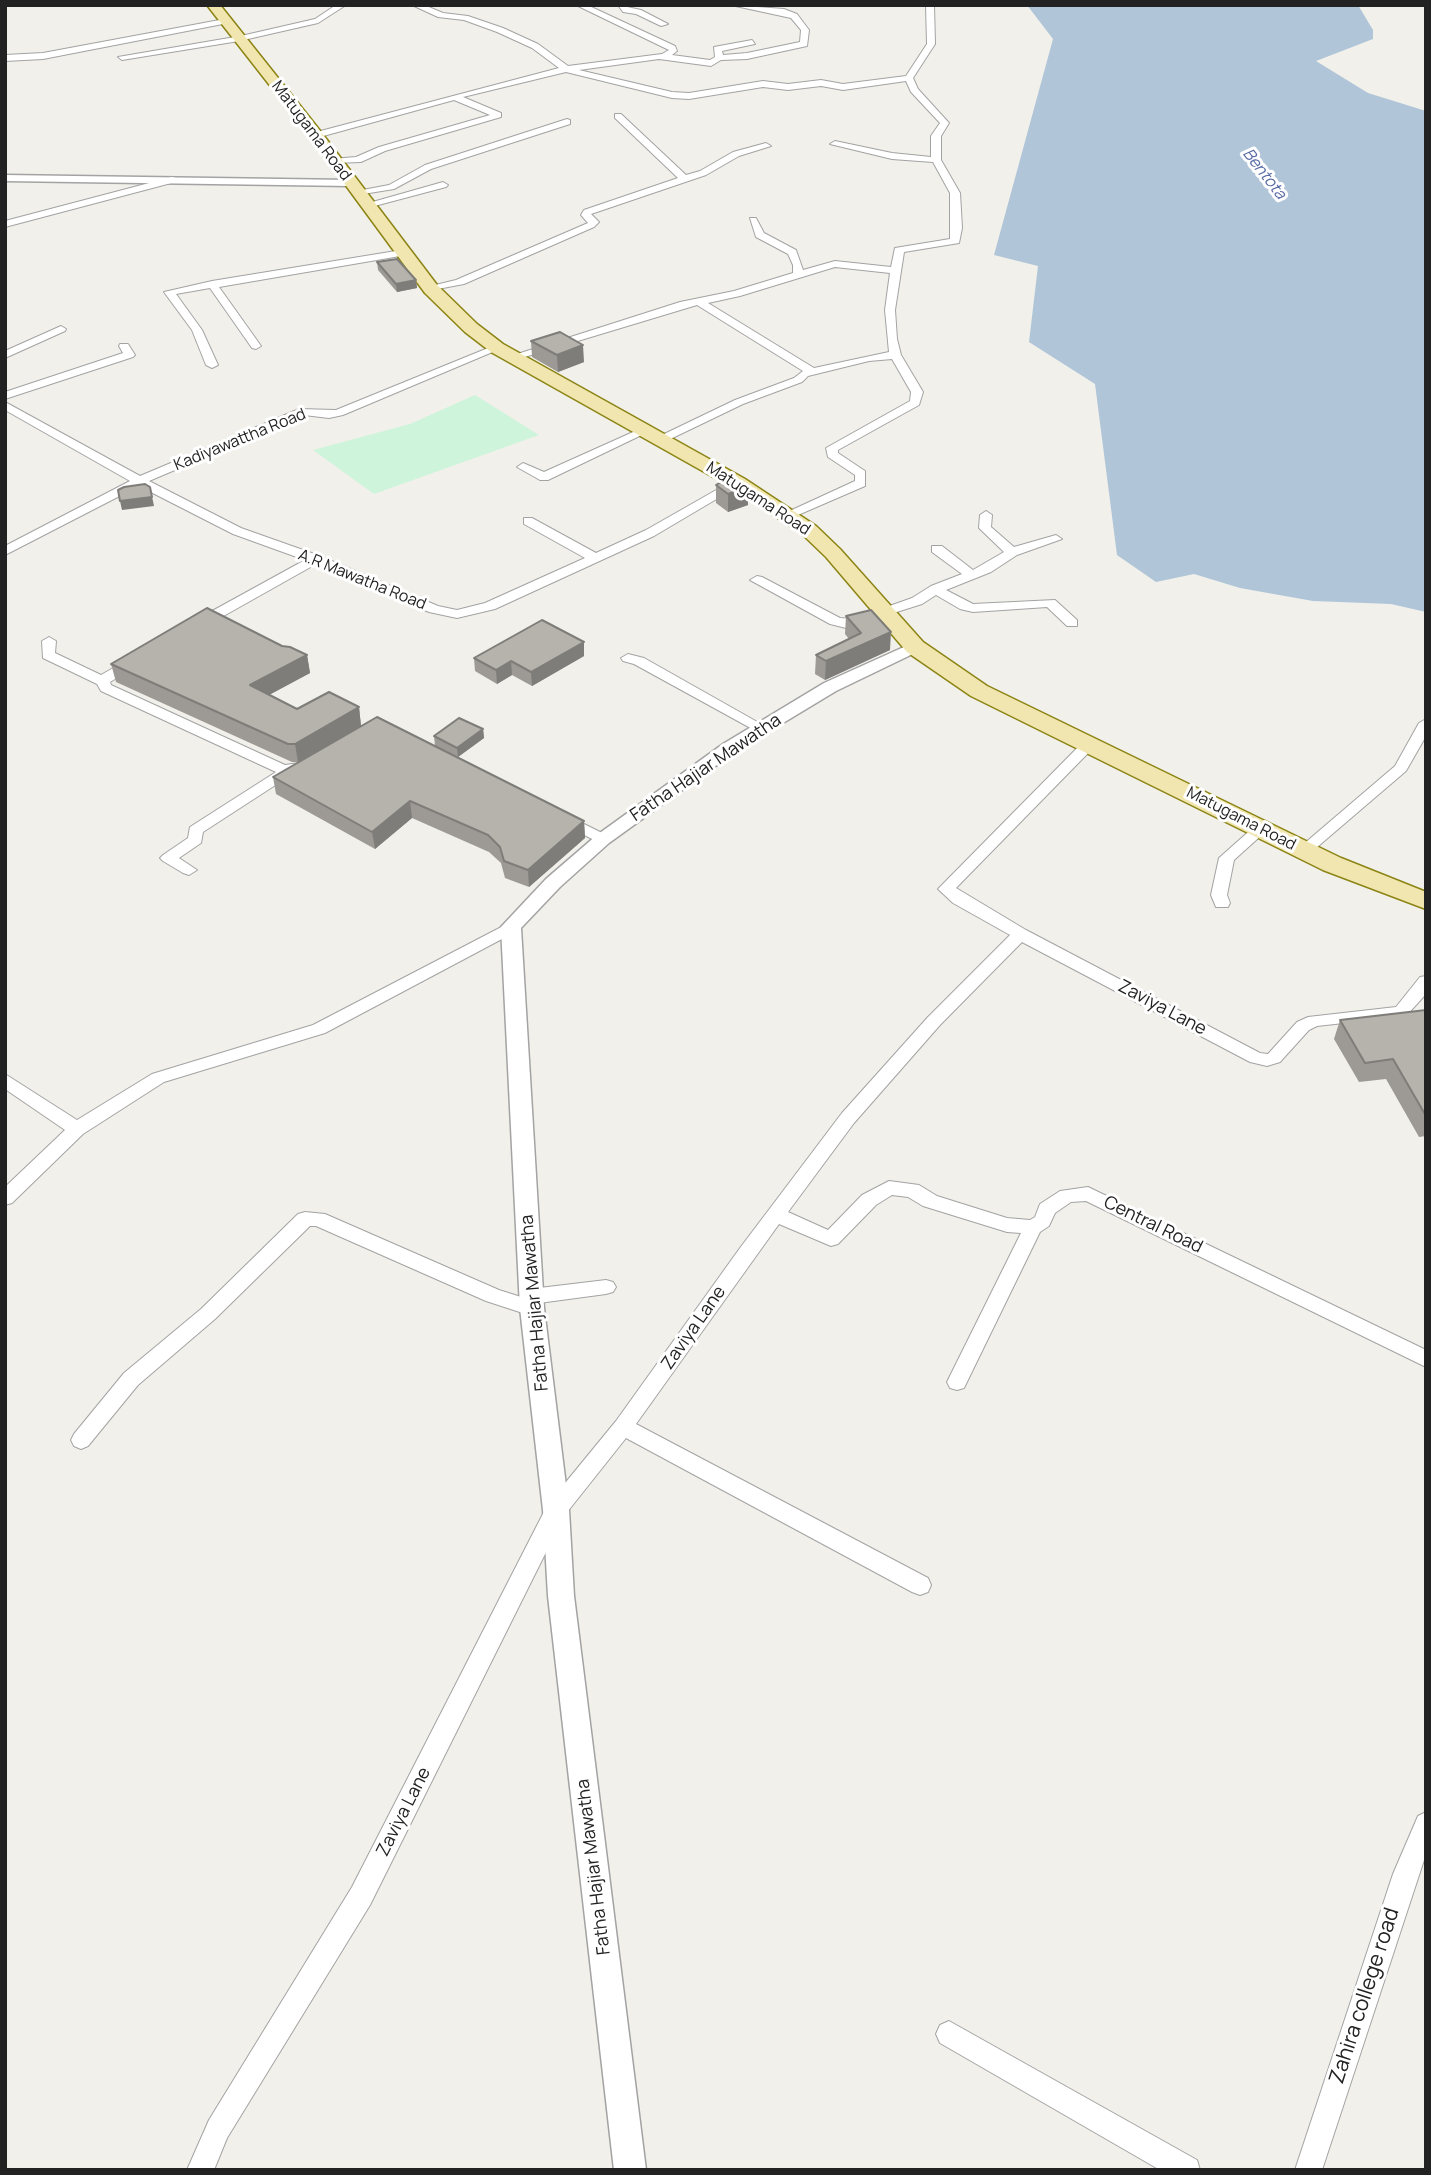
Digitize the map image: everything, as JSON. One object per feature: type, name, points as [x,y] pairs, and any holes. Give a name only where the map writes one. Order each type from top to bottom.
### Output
[{"type":"main road","name":"Matugama Road","points":[[229,26],[316,135],[402,253],[431,289],[471,328],[505,352],[738,483],[809,530],[833,553],[915,647],[979,691],[1090,743],[1304,851],[1426,901]]},
{"type":"street","points":[[5,58],[43,56],[71,49],[229,26],[318,22],[342,5]]},
{"type":"street","points":[[416,5],[441,15],[465,18],[500,30],[535,46],[566,69],[673,95],[689,96],[763,84],[788,87],[821,83],[843,87],[909,78],[931,44],[930,5]]},
{"type":"street","points":[[580,5],[672,48],[673,51],[664,56]]},
{"type":"street","points":[[622,5],[626,10],[638,12],[664,24]]},
{"type":"street","points":[[316,135],[546,72],[664,56],[706,64],[719,58],[747,56],[804,44],[805,30],[794,16],[781,11],[736,5]]},
{"type":"street","points":[[638,12],[648,9]]},
{"type":"street","points":[[122,57],[229,26]]},
{"type":"street","points":[[719,58],[717,49],[752,41]]},
{"type":"street","points":[[787,515],[861,483],[861,474],[832,454],[832,448],[915,403],[917,392],[895,355],[890,310],[899,250],[955,241],[957,228],[955,193],[936,160],[936,136],[945,123],[914,90],[909,78]]},
{"type":"street","points":[[335,161],[358,160],[382,149],[498,115],[455,97]]},
{"type":"street","points":[[618,116],[684,177]]},
{"type":"street","points":[[358,193],[391,187],[428,167],[567,122]]},
{"type":"street","points":[[835,144],[892,156],[936,160]]},
{"type":"street","points":[[431,289],[460,282],[591,225],[594,222],[586,215],[587,212],[684,177],[703,173],[736,155],[766,146]]},
{"type":"street","points":[[5,178],[172,180],[358,193],[443,185]]},
{"type":"street","points":[[5,224],[172,180]]},
{"type":"street","points":[[753,220],[760,235],[792,252],[798,265],[798,275]]},
{"type":"street","points":[[212,365],[197,330],[169,292],[402,253]]},
{"type":"street","name":"Kadiyawattha Road","points":[[5,551],[139,481],[303,411],[329,415],[339,413],[505,352],[835,264],[895,271]]},
{"type":"street","points":[[212,284],[256,346]]},
{"type":"street","points":[[699,302],[812,372]]},
{"type":"street","points":[[5,355],[61,330]]},
{"type":"street","points":[[5,396],[129,355],[124,346]]},
{"type":"street","points":[[523,467],[544,477],[798,380],[812,372],[869,358],[895,355]]},
{"type":"street","name":"A.R Mawatha Road","points":[[5,405],[139,481],[237,531],[315,559],[434,610],[457,614],[491,606],[650,533],[738,483]]},
{"type":"street","points":[[986,515],[985,528],[1012,552]]},
{"type":"street","points":[[528,521],[596,558]]},
{"type":"street","points":[[757,580],[835,621],[846,624],[917,601],[936,589],[986,569],[1012,552],[1056,539]]},
{"type":"street","points":[[937,549],[972,575]]},
{"type":"street","points":[[189,630],[217,620],[315,559]]},
{"type":"street","points":[[936,589],[965,606],[974,608],[1050,603],[1072,623]]},
{"type":"street","points":[[48,641],[48,655],[102,681],[106,688],[289,770]]},
{"type":"street","name":"Fatha Hajiar Mawatha","points":[[630,2170],[561,1596],[556,1510],[532,1302],[511,927],[553,883],[603,839],[761,728],[830,687],[915,647]]},
{"type":"street","points":[[102,681],[145,656]]},
{"type":"street","points":[[628,658],[639,661],[761,728]]},
{"type":"street","points":[[1304,851],[1401,768],[1426,723]]},
{"type":"street","points":[[1020,934],[959,899],[946,888],[1090,743]]},
{"type":"street","points":[[189,870],[168,858],[196,840],[195,830],[289,770],[302,769],[325,755]]},
{"type":"street","points":[[556,815],[603,839]]},
{"type":"street","points":[[1222,903],[1219,895],[1227,858],[1261,829]]},
{"type":"street","points":[[5,1198],[76,1129],[158,1078],[319,1029],[511,927]]},
{"type":"street","name":"Zaviya Lane","points":[[200,2170],[218,2129],[361,1896],[556,1510],[623,1427],[848,1118],[934,1021],[1020,934],[1256,1058],[1267,1060],[1274,1058],[1303,1026],[1314,1021],[1400,1012],[1409,1005],[1426,981]]},
{"type":"street","points":[[5,1080],[76,1129]]},
{"type":"street","points":[[776,1214],[831,1239],[869,1200],[889,1188],[912,1190],[930,1201],[1007,1225],[1033,1227]]},
{"type":"street","name":"Central Road","points":[[957,1382],[1033,1227],[1042,1221],[1047,1209],[1067,1196],[1088,1194],[1426,1359]]},
{"type":"street","points":[[81,1440],[131,1379],[208,1314],[305,1219],[318,1219],[494,1296],[532,1302],[606,1287]]},
{"type":"street","points":[[623,1427],[920,1585]]},
{"type":"street","name":"Zahira college road","points":[[1308,2170],[1405,1874],[1426,1824]]},
{"type":"street","points":[[949,2034],[1187,2170]]},
{"type":"green space","points":[[475,395],[539,435],[374,494],[313,450],[410,424]]},
{"type":"water","name":"Bentota","points":[[1027,5],[1358,5],[1373,30],[1373,39],[1316,61],[1368,93],[1426,111],[1426,612],[1391,604],[1313,601],[1240,588],[1194,574],[1156,582],[1117,555],[1095,384],[1029,342],[1038,266],[994,255],[1053,39]]},
{"type":"building","points":[[397,259],[416,280],[396,284],[377,262]]},
{"type":"building","points":[[560,332],[583,345],[557,355],[531,341]]},
{"type":"building","points":[[731,476],[748,487],[728,494],[716,485]]},
{"type":"building","points":[[145,484],[150,487],[152,497],[120,501],[118,490]]},
{"type":"building","points":[[207,608],[282,646],[307,655],[250,685],[297,709],[329,692],[359,707],[295,744],[288,744],[111,664]]},
{"type":"building","points":[[871,610],[891,632],[826,661],[816,655],[861,633],[846,616]]},
{"type":"building","points":[[542,620],[584,642],[531,672],[511,661],[496,670],[474,658]]},
{"type":"building","points":[[377,717],[584,821],[528,870],[504,861],[500,847],[488,835],[410,801],[372,832],[273,777]]},
{"type":"building","points":[[459,718],[483,729],[457,748],[434,736]]},
{"type":"building","points":[[1426,1010],[1426,1116],[1393,1059],[1365,1063],[1340,1020]]}]
